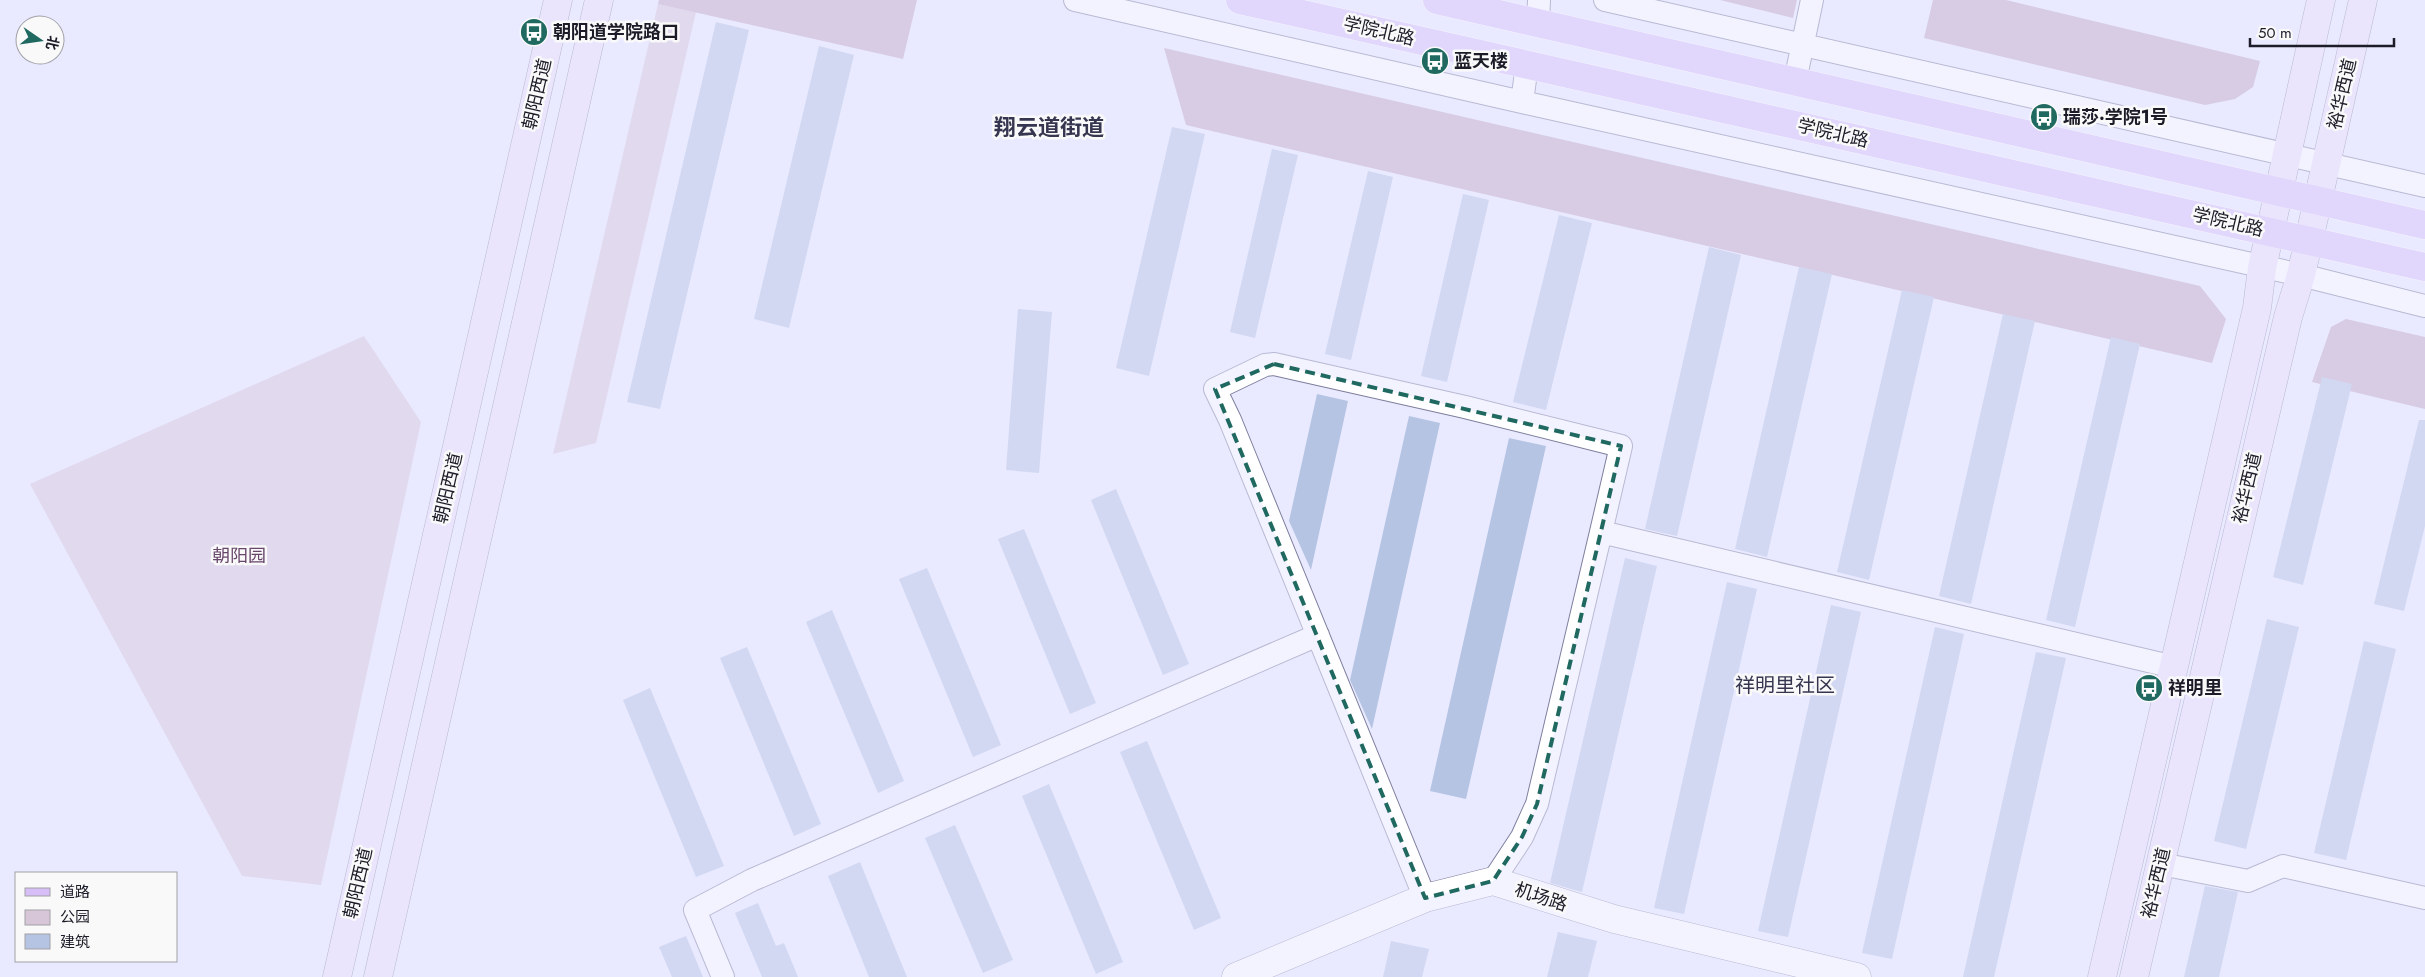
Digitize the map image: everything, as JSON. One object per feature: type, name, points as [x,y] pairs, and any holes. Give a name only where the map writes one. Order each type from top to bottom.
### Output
[{"type":"main road","name":"朝阳西道","points":[[337,977],[558,0]]},
{"type":"main road","points":[[378,977],[599,0]]},
{"type":"main road","name":"学院北路","points":[[1240,0],[2425,267]]},
{"type":"main road","points":[[1437,0],[1538,11],[1795,81],[2425,225]]},
{"type":"main road","name":"裕华西道","points":[[2102,977],[2257,308],[2262,268],[2321,0]]},
{"type":"main road","name":"裕华西道","points":[[2134,977],[2285,326],[2301,275],[2363,0]]},
{"type":"main road","points":[[1527,65],[1538,11]]},
{"type":"main road","points":[[2131,857],[2161,864]]},
{"type":"street","points":[[1075,0],[2262,268],[2301,275],[2425,306]]},
{"type":"street","points":[[1606,0],[2425,186]]},
{"type":"street","points":[[1795,81],[1812,0]]},
{"type":"street","points":[[1522,102],[1527,65]]},
{"type":"street","points":[[1425,898],[1215,389],[1265,365],[1274,364],[1446,402],[1622,446],[1536,804],[1522,837],[1494,881]]},
{"type":"street","points":[[1601,532],[2174,667]]},
{"type":"street","points":[[724,977],[695,910],[752,880],[1318,635]]},
{"type":"street","points":[[2161,864],[2248,881],[2283,866],[2425,898]]},
{"type":"street","name":"机场路","points":[[1236,977],[1425,898],[1494,881],[1614,919],[1857,977]]},
{"type":"highlighted area","points":[[1274,364],[1621,446],[1537,804],[1522,837],[1493,881],[1425,898],[1215,389]]},
{"type":"green space","points":[[658,4],[696,12],[596,443],[553,454]]},
{"type":"green space","name":"朝阳园","points":[[364,336],[421,422],[321,885],[242,876],[30,484]]},
{"type":"shaded area","points":[[659,0],[917,0],[903,59],[658,4]]},
{"type":"shaded area","points":[[1720,0],[1797,0],[1793,18]]},
{"type":"shaded area","points":[[1933,0],[2006,0],[2260,61],[2253,87],[2235,99],[2205,105],[1924,38]]},
{"type":"shaded area","points":[[1164,48],[2200,286],[2226,319],[2212,363],[1186,125]]},
{"type":"shaded area","points":[[2346,319],[2425,337],[2425,409],[2312,382],[2331,327]]},
{"type":"building","points":[[716,22],[749,30],[660,409],[627,402]]},
{"type":"building","points":[[819,46],[854,55],[789,328],[754,319]]},
{"type":"building","points":[[1172,127],[1205,134],[1149,376],[1116,368]]},
{"type":"building","points":[[1272,149],[1298,155],[1255,338],[1230,332]]},
{"type":"building","points":[[1368,171],[1393,177],[1351,360],[1325,354]]},
{"type":"building","points":[[1463,194],[1489,200],[1447,382],[1421,376]]},
{"type":"building","points":[[1559,215],[1592,223],[1546,410],[1513,402]]},
{"type":"building","points":[[1709,247],[1741,255],[1677,536],[1645,529]]},
{"type":"building","points":[[1799,267],[1832,274],[1767,557],[1735,549]]},
{"type":"building","points":[[1902,290],[1934,297],[1869,580],[1837,572]]},
{"type":"building","points":[[1018,309],[1052,312],[1039,473],[1006,470]]},
{"type":"building","points":[[2003,314],[2035,321],[1971,604],[1939,596]]},
{"type":"building","points":[[2111,337],[2140,344],[2075,627],[2046,620]]},
{"type":"building","points":[[2322,377],[2352,384],[2303,585],[2273,577]]},
{"type":"building","points":[[1317,394],[1348,401],[1311,570],[1289,521]]},
{"type":"building","points":[[1409,416],[1440,423],[1372,729],[1350,680]]},
{"type":"building","points":[[2419,420],[2425,420],[2425,526],[2404,611],[2374,604]]},
{"type":"building","points":[[1509,438],[1546,446],[1466,799],[1430,791]]},
{"type":"building","points":[[1116,489],[1189,664],[1163,675],[1091,500]]},
{"type":"building","points":[[1024,529],[1096,703],[1070,714],[998,539]]},
{"type":"building","points":[[1625,558],[1657,566],[1582,892],[1550,883]]},
{"type":"building","points":[[927,568],[1001,745],[973,757],[899,579]]},
{"type":"building","points":[[1727,582],[1757,589],[1684,914],[1654,908]]},
{"type":"building","points":[[1831,605],[1861,612],[1788,937],[1758,931]]},
{"type":"building","points":[[832,610],[904,781],[878,793],[806,622]]},
{"type":"building","points":[[2267,619],[2299,627],[2246,849],[2214,841]]},
{"type":"building","points":[[1935,627],[1964,634],[1892,959],[1862,953]]},
{"type":"building","points":[[2364,641],[2396,649],[2346,860],[2314,853]]},
{"type":"building","points":[[747,647],[821,824],[794,836],[720,658]]},
{"type":"building","points":[[2036,652],[2066,658],[1994,977],[1963,977]]},
{"type":"building","points":[[650,688],[724,866],[696,877],[623,700]]},
{"type":"building","points":[[1147,741],[1221,918],[1194,930],[1120,752]]},
{"type":"building","points":[[1049,784],[1123,962],[1096,974],[1022,796]]},
{"type":"building","points":[[955,825],[1013,960],[983,973],[925,838]]},
{"type":"building","points":[[860,862],[907,977],[869,977],[828,876]]},
{"type":"building","points":[[2205,886],[2238,892],[2219,977],[2184,977]]},
{"type":"building","points":[[758,903],[776,946],[784,943],[798,977],[762,977],[735,913]]},
{"type":"building","points":[[1558,932],[1597,941],[1588,977],[1547,977]]},
{"type":"building","points":[[686,936],[703,977],[672,977],[659,947]]},
{"type":"building","points":[[1391,941],[1429,949],[1422,977],[1383,977]]},
{"type":"place","name":"朝阳道学院路口","points":[[534,32]]},
{"type":"place","name":"蓝天楼","points":[[1435,61]]},
{"type":"place","name":"瑞莎·学院1号","points":[[2044,117]]},
{"type":"place","name":"祥明里","points":[[2149,688]]},
{"type":"district","name":"翔云道街道","points":[[1049,127]]},
{"type":"district","name":"祥明里社区","points":[[1785,685]]}]
